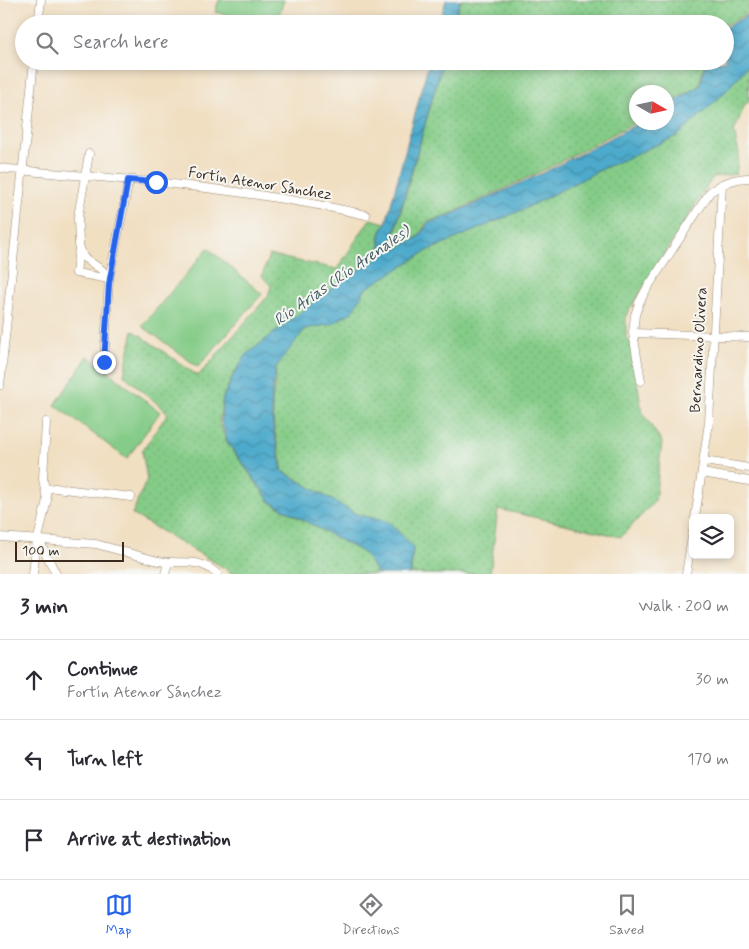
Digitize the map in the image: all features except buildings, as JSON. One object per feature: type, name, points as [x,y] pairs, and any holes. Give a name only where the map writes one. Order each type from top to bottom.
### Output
[{"type":"street","points":[[39,15],[41,0]]},
{"type":"street","points":[[0,385],[33,70]]},
{"type":"street","points":[[89,154],[78,217],[79,246],[76,274],[109,280]]},
{"type":"street","name":"Fortín Atenor Sánchez","points":[[0,168],[257,195],[366,216]]},
{"type":"street","points":[[642,381],[633,333],[636,315],[646,290],[710,192],[722,184],[737,179],[749,178]]},
{"type":"street","points":[[104,362],[109,280],[128,180]]},
{"type":"street","name":"Bernardino Olivera","points":[[696,514],[709,422],[722,184]]},
{"type":"street","points":[[79,246],[83,257],[102,270],[109,280]]},
{"type":"street","points":[[633,333],[749,337]]},
{"type":"street","points":[[33,574],[37,540],[47,500],[43,479],[46,422]]},
{"type":"street","points":[[704,461],[749,468]]},
{"type":"street","points":[[702,473],[749,481]]},
{"type":"street","points":[[46,489],[56,488],[131,497]]},
{"type":"street","points":[[0,537],[96,544],[168,563],[194,562],[209,568],[217,574]]},
{"type":"street","points":[[37,540],[56,574]]},
{"type":"street","points":[[686,574],[689,555]]},
{"type":"street","points":[[165,574],[168,563]]},
{"type":"green space","points":[[219,0],[284,0],[279,15],[227,15],[215,12]]},
{"type":"green space","points":[[461,0],[749,0],[749,12],[734,21],[734,15],[457,15]]},
{"type":"green space","points":[[749,65],[749,102],[745,104],[734,132],[739,153],[736,174],[713,177],[626,315],[626,337],[631,342],[642,412],[662,442],[655,501],[621,537],[498,509],[490,574],[411,574],[413,547],[389,522],[356,514],[283,471],[274,427],[272,401],[276,367],[305,329],[332,324],[353,311],[365,289],[427,251],[524,209],[604,168],[679,135],[724,93]]},
{"type":"green space","points":[[440,70],[703,70],[699,86],[674,100],[674,85],[629,85],[629,126],[546,169],[450,214],[427,222],[418,237],[395,250],[392,243]]},
{"type":"green space","points":[[370,219],[386,223],[379,239],[383,256],[345,278],[247,354],[234,373],[223,397],[219,423],[228,444],[270,502],[364,553],[377,574],[232,574],[132,514],[147,479],[142,451],[168,413],[124,375],[133,330],[198,376],[268,296],[271,286],[262,276],[269,255],[337,269]]},
{"type":"green space","points":[[208,248],[262,294],[198,367],[142,326]]},
{"type":"green space","points":[[88,356],[160,412],[127,459],[55,405]]},
{"type":"water","points":[[446,0],[460,0],[456,15],[442,15]]},
{"type":"water","points":[[749,14],[749,64],[724,93],[679,135],[604,168],[524,209],[427,251],[365,289],[353,311],[332,324],[305,329],[276,367],[271,401],[273,427],[282,471],[356,514],[389,522],[413,547],[410,574],[378,574],[364,553],[271,502],[228,443],[221,422],[223,398],[234,374],[247,354],[345,278],[383,256],[380,236],[386,223],[427,70],[440,70],[391,243],[395,250],[419,237],[428,223],[448,216],[545,172],[629,128],[629,130],[674,130],[674,102],[700,86],[704,70],[734,70],[734,23]]},
{"type":"route","points":[[104,362],[109,284],[128,180],[156,182]]},
{"type":"water label","name":"Río Arias (Río Arenales)","points":[[342,276]]}]
